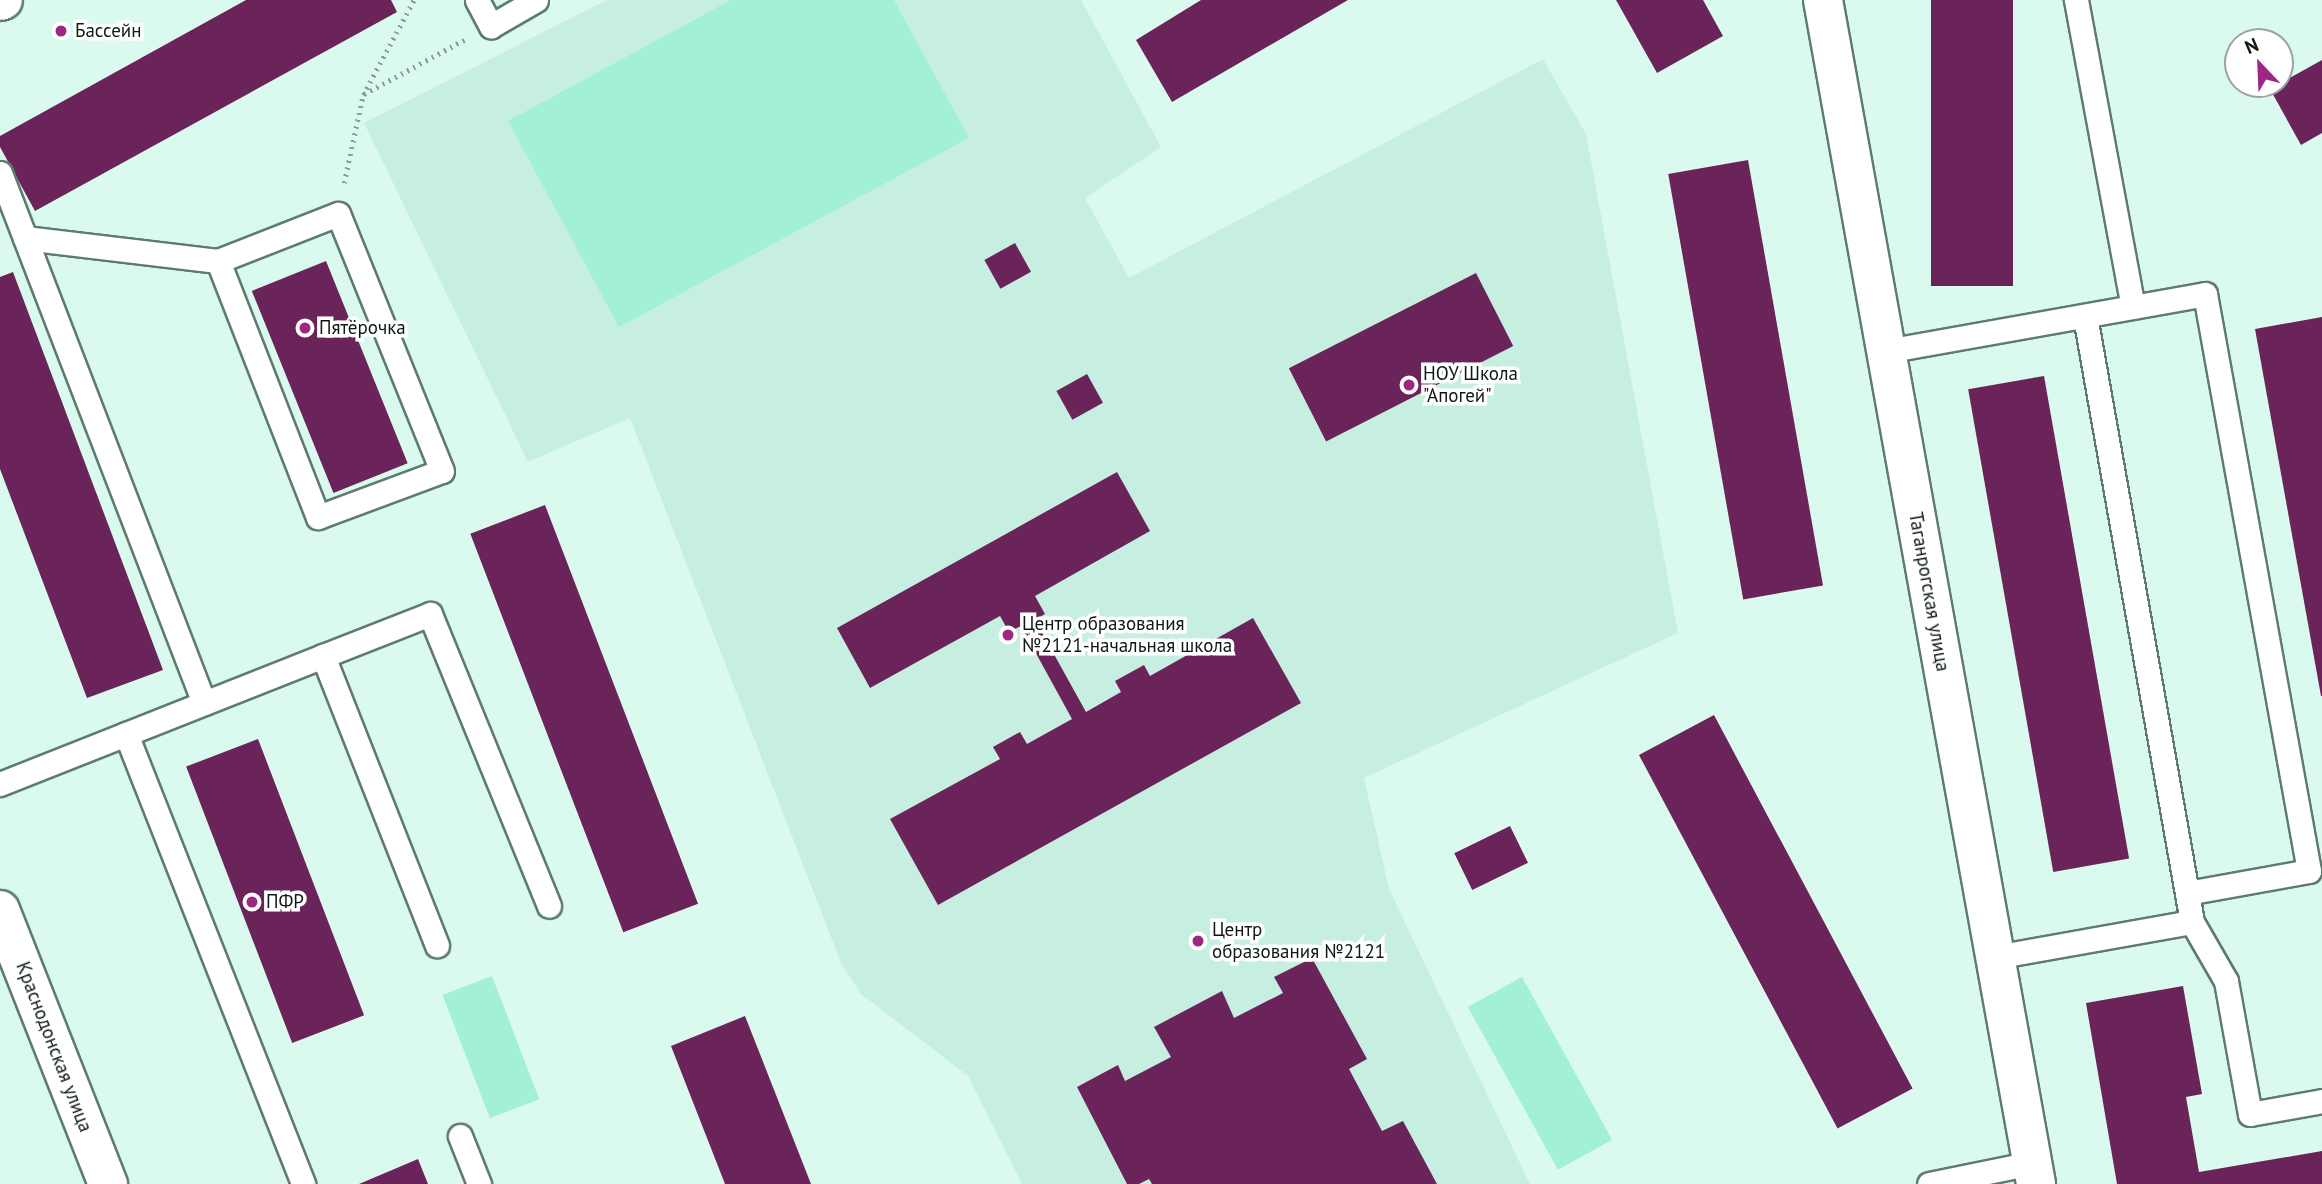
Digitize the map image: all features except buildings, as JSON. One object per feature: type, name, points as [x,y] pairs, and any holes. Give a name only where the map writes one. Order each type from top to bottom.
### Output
[{"type":"street","name":"Таганрогская улица","points":[[1823,0],[2034,1173]]},
{"type":"street","name":"Краснодонская улица","points":[[0,910],[108,1184]]},
{"type":"lane","points":[[477,0],[491,26],[536,0]]},
{"type":"lane","points":[[2076,0],[2133,307]]},
{"type":"lane","points":[[0,173],[204,703]]},
{"type":"lane","points":[[25,237],[218,261],[338,214],[442,471],[318,517],[218,261]]},
{"type":"lane","points":[[1886,351],[2205,294],[2309,871],[2187,893]]},
{"type":"lane","points":[[2085,316],[2192,922],[2226,981],[2250,1114],[2322,1101]]},
{"type":"lane","points":[[0,784],[430,614],[549,906]]},
{"type":"lane","points":[[323,656],[437,945]]},
{"type":"lane","points":[[126,734],[303,1184]]},
{"type":"lane","points":[[1995,957],[2192,922]]},
{"type":"lane","points":[[460,1136],[479,1184]]},
{"type":"lane","points":[[1929,1184],[2034,1173]]},
{"type":"path","points":[[338,214],[363,95],[414,0]]},
{"type":"path","points":[[363,95],[491,26]]},
{"type":"shaded area","points":[[607,0],[1081,0],[1161,147],[1085,198],[1129,278],[1543,59],[1586,134],[1678,633],[1364,778],[1389,889],[1530,1184],[1022,1184],[968,1076],[861,994],[841,963],[630,418],[528,462],[364,123]]},
{"type":"green space","points":[[731,0],[894,0],[969,138],[619,327],[508,121]]},
{"type":"green space","points":[[492,976],[539,1099],[490,1118],[443,995]]},
{"type":"green space","points":[[1522,977],[1612,1140],[1558,1170],[1468,1007]]},
{"type":"place","name":"Бассейн","points":[[61,31]]},
{"type":"place","name":"Пятёрочка","points":[[305,328]]},
{"type":"place","name":"НОУ Школа \"Апогей\"","points":[[1409,385]]},
{"type":"place","name":"Центр образования №2121-начальная школа","points":[[1008,635]]},
{"type":"place","name":"ПФР","points":[[252,902]]},
{"type":"place","name":"Центр образования №2121","points":[[1198,941]]}]
